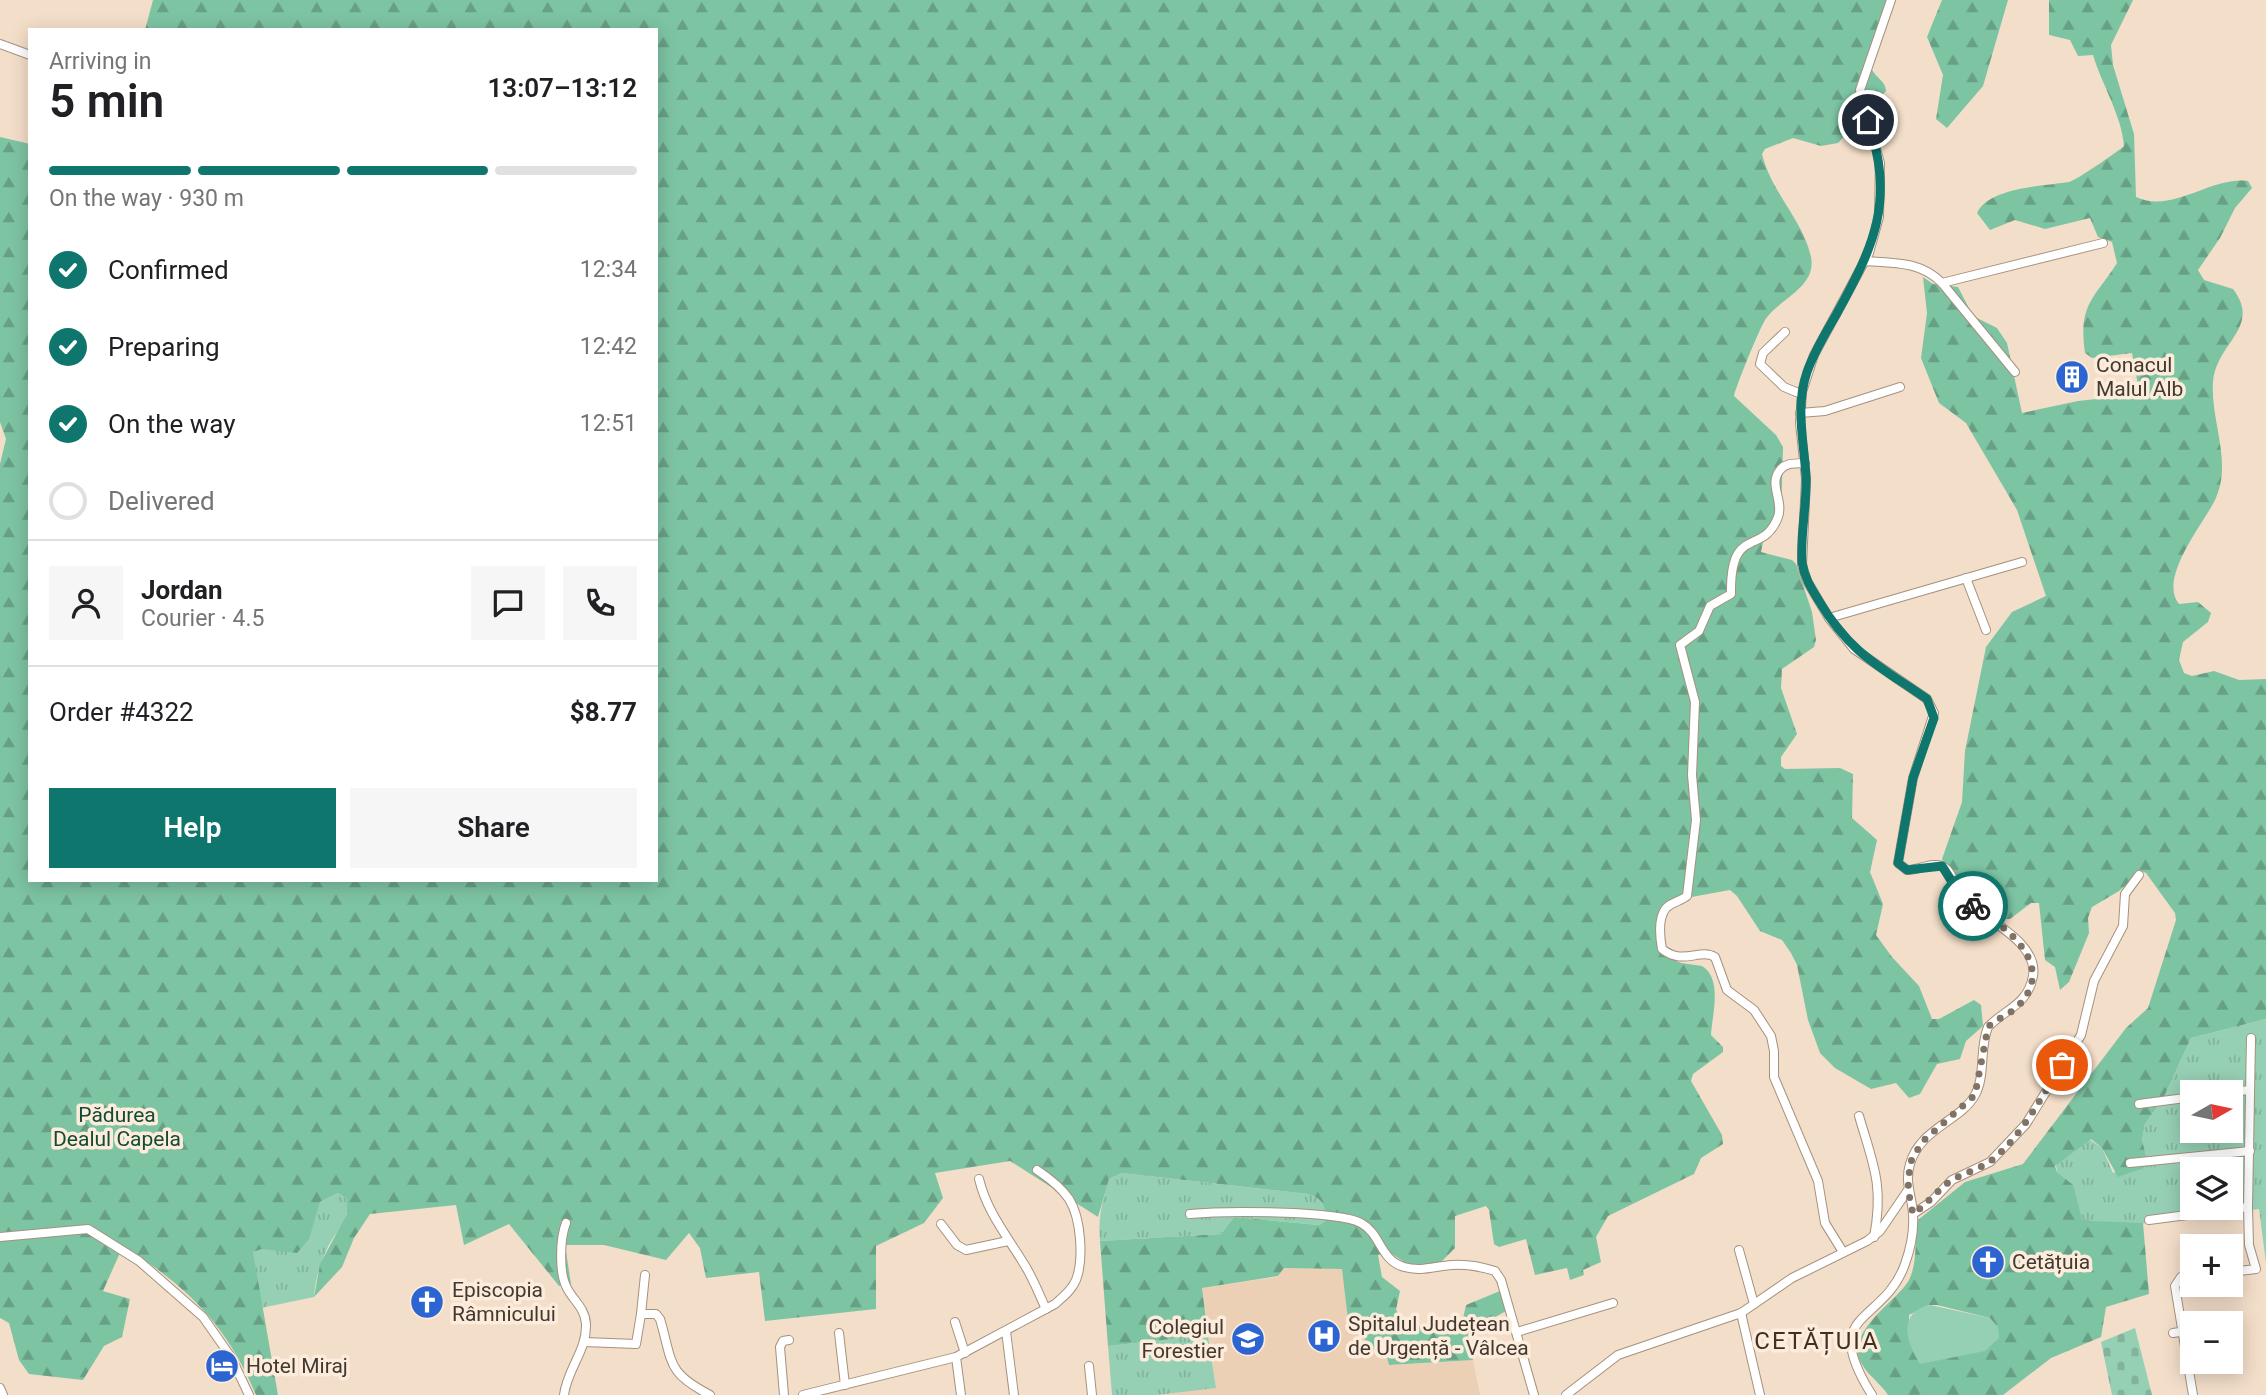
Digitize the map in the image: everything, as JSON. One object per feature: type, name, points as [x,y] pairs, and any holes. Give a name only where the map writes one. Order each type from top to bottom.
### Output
[{"type":"street","points":[[1872,1395],[1854,1366],[1852,1339],[1859,1322],[1903,1269],[1913,1214],[1908,1190],[1910,1163],[1915,1152],[1931,1133],[1975,1095],[1988,1027],[2020,1004],[2031,982],[2033,967],[2032,960],[2013,937],[1965,900],[1946,868],[1937,864],[1907,870],[1898,863],[1913,778],[1934,713],[1927,699],[1854,649],[1829,618],[1807,581],[1802,565],[1805,463],[1801,394],[1814,355],[1865,261],[1879,217],[1881,184],[1875,139],[1862,100],[1861,80],[1884,27],[1891,0]]},
{"type":"street","points":[[0,44],[28,54]]},
{"type":"street","points":[[1941,283],[2103,243]]},
{"type":"street","points":[[1865,261],[1918,266],[1941,283],[2015,372]]},
{"type":"street","points":[[1785,332],[1763,353],[1760,364],[1784,387],[1801,394]]},
{"type":"street","points":[[1800,413],[1825,411],[1900,387]]},
{"type":"street","points":[[1805,463],[1789,464],[1778,472],[1774,480],[1780,509],[1775,523],[1768,532],[1737,549],[1730,566],[1731,594],[1710,606],[1699,631],[1680,645],[1695,702],[1692,775],[1696,820],[1687,896],[1668,906],[1661,919],[1662,949],[1675,957],[1688,958],[1708,954],[1715,957],[1727,990],[1754,1010],[1770,1036],[1774,1051],[1774,1077],[1818,1181],[1825,1223],[1843,1252]]},
{"type":"street","points":[[1829,618],[2022,562]]},
{"type":"street","points":[[1966,578],[1986,631]]},
{"type":"street","points":[[1913,1214],[1931,1202],[1952,1180],[1990,1162],[2026,1124],[2081,1035],[2094,981],[2123,926],[2125,894],[2139,875]]},
{"type":"street","points":[[2251,1038],[2248,1207],[2249,1245],[2256,1269]]},
{"type":"street","points":[[2244,1091],[2250,1090]]},
{"type":"street","points":[[2139,1104],[2180,1099]]},
{"type":"street","points":[[1859,1116],[1877,1169],[1880,1199],[1874,1237]]},
{"type":"street","points":[[2130,1163],[2250,1151]]},
{"type":"street","points":[[803,1395],[956,1357],[1065,1296],[1076,1281],[1079,1245],[1074,1210],[1070,1200],[1054,1182],[1037,1170]]},
{"type":"street","points":[[979,1180],[986,1202],[1023,1261],[1046,1309]]},
{"type":"street","points":[[1566,1395],[1629,1349],[1741,1313],[1792,1278],[1874,1237],[1908,1190]]},
{"type":"street","points":[[2149,1220],[2248,1207]]},
{"type":"street","points":[[1190,1214],[1231,1210],[1358,1221],[1370,1230],[1382,1251],[1396,1264],[1417,1270],[1455,1265],[1495,1271],[1501,1280],[1534,1395]]},
{"type":"street","points":[[564,1395],[584,1342],[584,1313],[565,1283],[559,1242],[566,1223]]},
{"type":"street","points":[[941,1224],[957,1245],[965,1250],[1008,1241]]},
{"type":"street","points":[[0,1237],[88,1229],[139,1261],[203,1317],[231,1357],[249,1395]]},
{"type":"street","points":[[1739,1250],[1754,1304]]},
{"type":"street","points":[[2243,1271],[2266,1268]]},
{"type":"street","points":[[584,1342],[636,1344],[645,1275]]},
{"type":"street","points":[[2180,1278],[2175,1282],[2183,1311]]},
{"type":"street","points":[[1517,1332],[1614,1303]]},
{"type":"street","points":[[1741,1313],[1760,1395]]},
{"type":"street","points":[[641,1314],[659,1316],[676,1372],[685,1382],[710,1395]]},
{"type":"street","points":[[956,1322],[965,1353]]},
{"type":"street","points":[[1006,1331],[1014,1395]]},
{"type":"street","points":[[2174,1333],[2180,1332]]},
{"type":"street","points":[[839,1333],[845,1385]]},
{"type":"street","points":[[784,1395],[779,1350],[783,1341],[789,1340]]},
{"type":"street","points":[[956,1357],[961,1395]]},
{"type":"street","points":[[1089,1366],[1092,1395]]},
{"type":"street","points":[[2191,1374],[2193,1395]]},
{"type":"street","points":[[0,1388],[3,1395]]},
{"type":"shaded area","points":[[1284,1268],[1343,1269],[1349,1328],[1358,1331],[1373,1350],[1385,1348],[1389,1365],[1473,1360],[1480,1395],[1157,1395],[1216,1387],[1202,1288],[1278,1277]]},
{"type":"green space","name":"Pădurea Dealul Capela","points":[[153,0],[1895,0],[1871,66],[1886,91],[1838,143],[1821,146],[1793,138],[1765,149],[1762,154],[1772,181],[1807,244],[1811,268],[1803,285],[1765,320],[1734,396],[1776,435],[1783,447],[1781,520],[1777,529],[1764,538],[1761,552],[1792,560],[1796,564],[1812,612],[1816,640],[1814,647],[1782,669],[1781,688],[1797,734],[1781,757],[1781,766],[1785,769],[1840,768],[1853,774],[1852,818],[1877,840],[1870,872],[1883,904],[1876,935],[1919,986],[1932,1019],[1939,1019],[1974,1000],[1981,1005],[1983,1026],[1966,1041],[1960,1059],[1937,1064],[1920,1094],[1909,1098],[1896,1083],[1871,1089],[1835,1068],[1820,1053],[1808,1020],[1797,965],[1791,953],[1782,940],[1760,931],[1737,896],[1730,890],[1675,900],[1660,914],[1667,957],[1681,963],[1702,966],[1712,979],[1714,988],[1711,1035],[1723,1047],[1723,1052],[1693,1074],[1691,1081],[1722,1135],[1723,1144],[1701,1158],[1694,1174],[1608,1216],[1596,1237],[1601,1262],[1583,1270],[1584,1275],[1570,1280],[1567,1268],[1535,1275],[1526,1239],[1499,1247],[1494,1244],[1489,1210],[1486,1206],[1455,1216],[1455,1248],[1439,1264],[1412,1267],[1389,1252],[1378,1255],[1382,1277],[1400,1291],[1396,1310],[1404,1322],[1445,1332],[1462,1323],[1466,1305],[1500,1291],[1506,1311],[1470,1331],[1473,1360],[1389,1365],[1385,1349],[1373,1350],[1358,1331],[1349,1328],[1342,1269],[1284,1268],[1278,1276],[1202,1288],[1208,1335],[1108,1346],[1100,1241],[1221,1234],[1234,1217],[1319,1225],[1325,1221],[1322,1204],[1308,1194],[1122,1173],[1109,1179],[1098,1217],[1010,1161],[935,1173],[943,1198],[924,1223],[876,1246],[876,1309],[765,1321],[759,1272],[706,1278],[700,1248],[689,1233],[666,1260],[604,1245],[565,1245],[571,1284],[559,1286],[509,1224],[464,1245],[456,1205],[370,1214],[354,1238],[342,1267],[314,1297],[320,1264],[347,1214],[347,1199],[338,1193],[320,1202],[309,1239],[297,1253],[262,1249],[253,1252],[278,1395],[256,1395],[232,1348],[203,1309],[167,1276],[123,1246],[103,1291],[130,1299],[122,1337],[104,1346],[83,1380],[29,1374],[19,1360],[9,1323],[0,1318],[0,464],[6,439],[0,422],[0,137],[28,144],[28,882],[658,882],[658,28],[146,28]]},
{"type":"green space","points":[[1942,0],[2008,0],[1983,86],[1947,128],[1936,119],[1943,75],[1927,37]]},
{"type":"green space","points":[[2049,0],[2133,0],[2111,45],[2113,65],[2134,134],[2136,197],[2164,201],[2234,181],[2248,181],[2252,188],[2235,208],[2220,238],[2198,270],[2204,280],[2233,289],[2241,302],[2243,314],[2235,335],[2216,367],[2213,381],[2222,457],[2220,487],[2184,552],[2174,581],[2174,593],[2179,604],[2198,602],[2211,613],[2208,622],[2183,642],[2179,660],[2184,673],[2192,676],[2214,671],[2239,680],[2266,679],[2266,1019],[2191,1038],[2163,1099],[2145,1124],[2142,1140],[2147,1159],[2144,1168],[2118,1177],[2102,1148],[2091,1139],[2055,1166],[2057,1172],[2073,1185],[2082,1218],[2092,1221],[2143,1223],[2149,1294],[2106,1307],[2101,1337],[2051,1358],[2003,1395],[1888,1395],[1863,1366],[1858,1354],[1859,1342],[1873,1319],[1909,1280],[1914,1266],[1918,1220],[1965,1182],[2023,1164],[2126,1028],[2148,1008],[2176,920],[2175,913],[2146,873],[2141,871],[2119,891],[2092,907],[2088,918],[2089,933],[2069,982],[2060,990],[2055,967],[2045,960],[2039,903],[2031,903],[2010,919],[1998,919],[1963,895],[1942,859],[1962,802],[1965,751],[1986,647],[2012,612],[2046,596],[2017,510],[1966,423],[1939,403],[1921,358],[1927,313],[1923,277],[1933,284],[1958,287],[1973,316],[1997,328],[2007,343],[2022,413],[2078,401],[2134,395],[2139,390],[2132,353],[2092,358],[2085,353],[2083,337],[2086,312],[2117,263],[2112,242],[2098,237],[2090,218],[2045,229],[2015,220],[1990,230],[1977,213],[1983,204],[2005,193],[2069,182],[2124,146],[2120,123],[2093,55],[2078,56],[2070,40],[2049,35]],"holes":[[[1929,1305],[1990,1318],[1920,1364],[1909,1336],[1909,1315]]]},
{"type":"green space","points":[[2266,1019],[2266,1263],[2259,1209],[2243,1211],[2243,1157],[2180,1157],[2180,1220],[2119,1224],[2082,1218],[2072,1185],[2057,1172],[2056,1164],[2089,1139],[2102,1148],[2113,1173],[2147,1159],[2142,1140],[2145,1124],[2163,1099],[2191,1038]]},
{"type":"green space","points":[[1122,1173],[1308,1194],[1322,1204],[1325,1221],[1319,1225],[1234,1217],[1221,1234],[1100,1241],[1101,1210],[1109,1179]]},
{"type":"green space","points":[[338,1193],[347,1199],[347,1214],[322,1260],[314,1297],[261,1308],[253,1252],[262,1249],[317,1209],[320,1202]]},
{"type":"green space","points":[[1930,1305],[1990,1318],[1998,1327],[1999,1338],[1985,1351],[1920,1364],[1908,1338],[1907,1329],[1913,1314]]},
{"type":"green space","points":[[2135,1328],[2152,1395],[2112,1395],[2101,1342]]},
{"type":"green space","points":[[1208,1335],[1216,1388],[1157,1395],[1112,1395],[1108,1346]]},
{"type":"way so far","points":[[1973,906],[1998,923],[2024,949],[2032,960],[2034,974],[2020,1004],[1988,1027],[1975,1095],[1931,1133],[1915,1152],[1908,1176],[1913,1214],[1931,1202],[1952,1180],[1990,1162],[2015,1138],[2062,1065]]},
{"type":"place","name":"Conacul Malul Alb","points":[[2072,377]]},
{"type":"place","name":"Cetățuia","points":[[1988,1262]]},
{"type":"place","name":"Episcopia Râmnicului","points":[[427,1302]]},
{"type":"place","name":"Spitalul Județean de Urgență - Vâlcea","points":[[1324,1336]]},
{"type":"place","name":"Colegiul Forestier","points":[[1248,1339]]},
{"type":"place","name":"Hotel Miraj","points":[[222,1366]]},
{"type":"district","name":"CETĂȚUIA","points":[[1817,1341]]},
{"type":"route","points":[[1868,120],[1880,163],[1879,217],[1869,253],[1814,355],[1801,392],[1800,423],[1806,479],[1802,565],[1807,581],[1829,618],[1854,649],[1927,699],[1931,706],[1934,713],[1933,723],[1913,778],[1898,863],[1907,870],[1937,864],[1946,868],[1959,893],[1973,906]]}]
